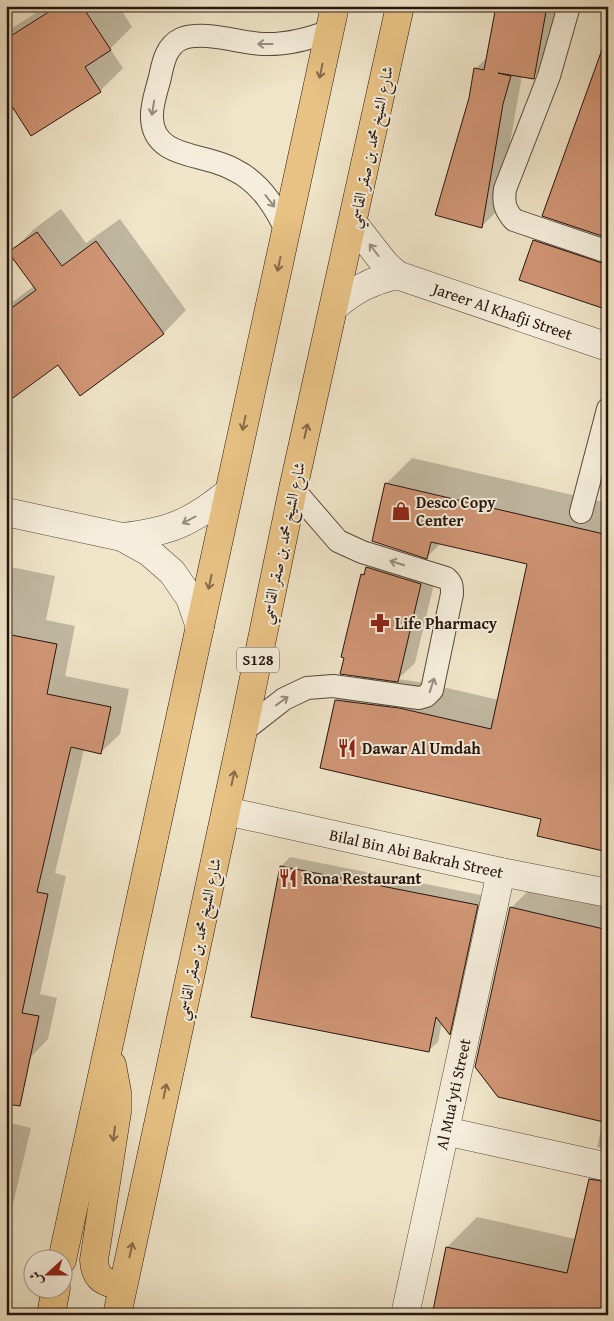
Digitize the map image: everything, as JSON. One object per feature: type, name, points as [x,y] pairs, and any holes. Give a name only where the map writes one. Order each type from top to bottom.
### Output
[{"type":"main road","name":"شارع الشيخ محمد بن صقر القاسمي","points":[[117,1315],[226,811],[293,489],[400,6]]},
{"type":"main road","points":[[65,1248],[333,19]]},
{"type":"main road","points":[[108,1051],[113,1071],[117,1112],[94,1260],[99,1276],[106,1283],[123,1286]]},
{"type":"main road","points":[[51,1315],[54,1298]]},
{"type":"street","points":[[353,223],[385,264],[398,275]]},
{"type":"street","points":[[335,306],[353,291],[367,284],[398,275]]},
{"type":"street","name":"Jareer Al Khafji Street","points":[[398,275],[608,347]]},
{"type":"street","points":[[122,537],[151,534],[180,525],[206,511],[229,492]]},
{"type":"street","points":[[6,512],[122,537],[149,552],[172,572],[190,598],[200,627]]},
{"type":"street","name":"Bilal Bin Abi Bakrah Street","points":[[226,811],[501,872],[608,893]]},
{"type":"street","name":"Al Mua'yti Street","points":[[405,1315],[501,872]]},
{"type":"street","points":[[445,1131],[608,1167]]},
{"type":"lane","points":[[569,6],[549,76],[505,189],[503,200],[506,212],[514,220],[608,252]]},
{"type":"lane","points":[[286,230],[275,208],[260,189],[241,174],[220,163],[170,149],[161,141],[155,131],[152,119],[153,107],[164,61],[170,49],[179,40],[193,36],[265,45],[288,43],[309,38],[333,19]]},
{"type":"lane","points":[[581,512],[608,409]]},
{"type":"lane","points":[[243,731],[284,699],[307,688],[333,686],[420,698],[426,696],[432,690],[452,594],[452,587],[446,578],[362,552],[338,541],[293,489]]},
{"type":"building","points":[[58,6],[82,6],[111,50],[85,67],[101,92],[31,136],[6,97],[6,39]]},
{"type":"building","points":[[496,6],[547,6],[534,79],[498,73],[511,76],[503,104],[482,228],[435,215],[469,98],[474,68],[484,70]]},
{"type":"building","points":[[604,44],[608,45],[608,238],[542,216]]},
{"type":"building","points":[[37,232],[62,266],[96,241],[164,334],[80,396],[58,365],[6,403],[6,312],[36,290],[8,252]]},
{"type":"building","points":[[533,240],[608,265],[608,310],[519,280]]},
{"type":"building","points":[[385,483],[608,535],[608,852],[537,836],[541,819],[320,768],[335,700],[399,708],[491,729],[527,564],[431,542],[427,559],[372,541]]},
{"type":"building","name":"Life Pharmacy","points":[[366,567],[421,584],[398,682],[340,674],[344,658],[341,657],[361,574],[364,575]]},
{"type":"building","points":[[6,634],[57,644],[47,694],[111,707],[101,754],[71,747],[37,892],[48,894],[22,1013],[39,1016],[20,1106],[6,1104]]},
{"type":"building","points":[[280,866],[478,905],[450,1035],[436,1017],[429,1052],[251,1017]]},
{"type":"building","points":[[510,907],[608,930],[608,1123],[498,1097],[475,1067]]},
{"type":"building","points":[[589,1179],[608,1182],[608,1315],[432,1315],[446,1247],[567,1273]]},
{"type":"place","name":"Desco Copy Center","points":[[401,511]]},
{"type":"place","name":"Life Pharmacy","points":[[380,623]]},
{"type":"place","name":"Dawar Al Umdah","points":[[347,748]]},
{"type":"place","name":"Rona Restaurant","points":[[288,878]]}]
